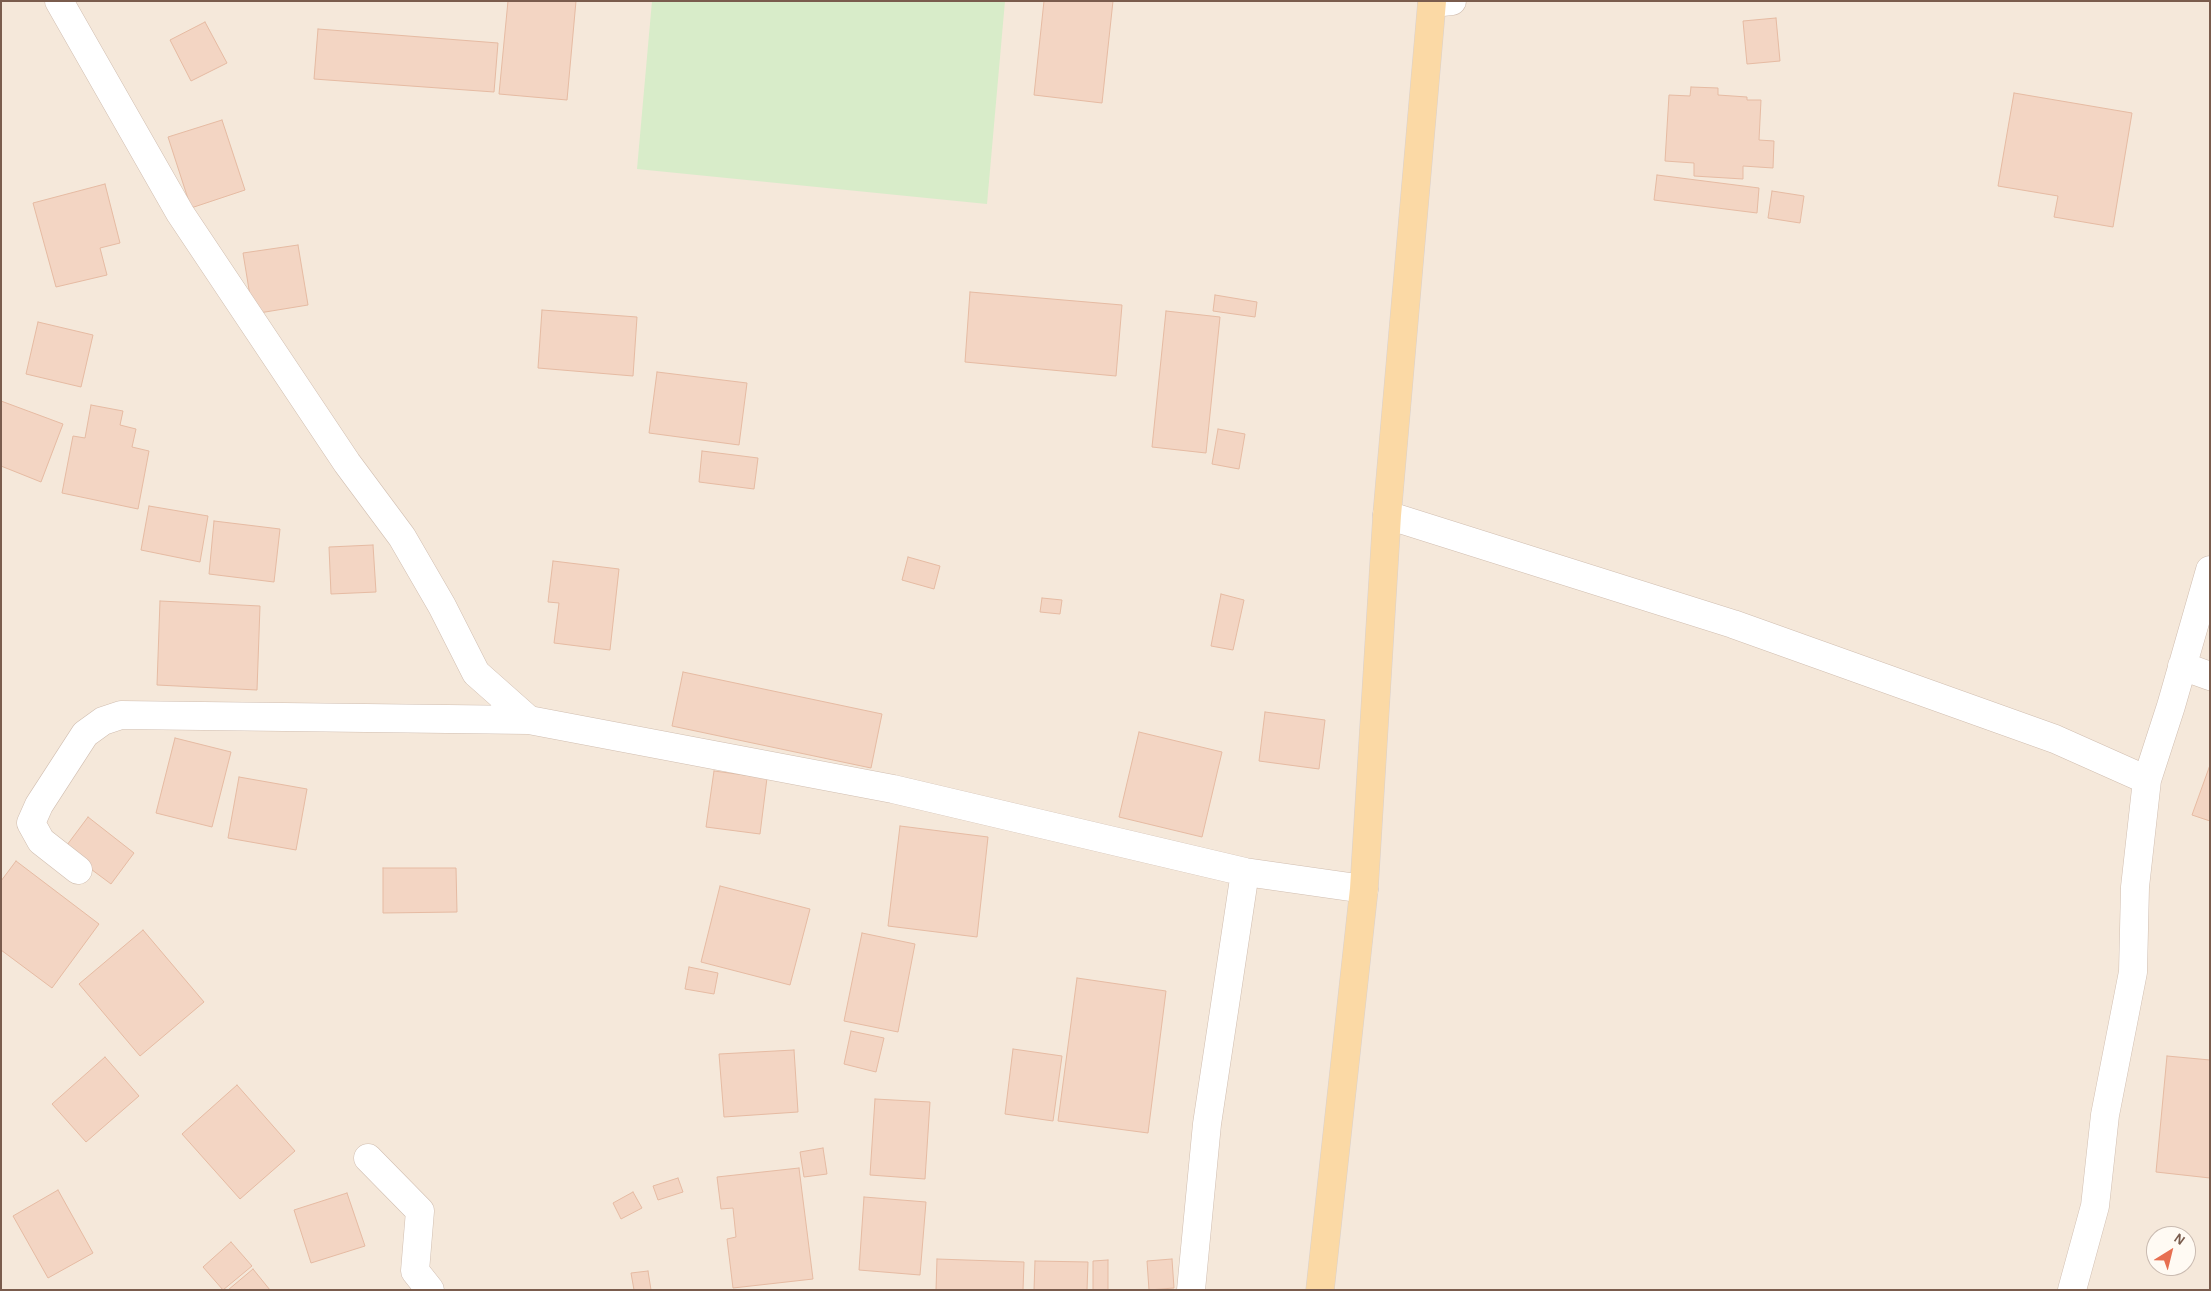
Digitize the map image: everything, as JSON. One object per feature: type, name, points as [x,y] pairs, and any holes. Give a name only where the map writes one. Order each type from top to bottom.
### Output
[{"type":"main road","points":[[1320,1290],[1364,889],[1387,515],[1438,2]]},
{"type":"street","points":[[59,1],[180,213],[347,463],[402,537],[442,606],[476,673],[529,720]]},
{"type":"street","points":[[1387,515],[1733,624],[2055,738],[2147,780]]},
{"type":"street","points":[[2072,1290],[2096,1206],[2105,1115],[2133,972],[2135,887],[2147,780],[2210,570]]},
{"type":"street","points":[[2182,666],[2210,676]]},
{"type":"street","points":[[78,870],[40,841],[31,823],[39,805],[85,734],[102,721],[121,715],[529,720],[893,789],[1245,872],[1364,889]]},
{"type":"street","points":[[1191,1290],[1207,1124],[1245,872]]},
{"type":"street","points":[[368,1158],[420,1211],[415,1271],[430,1290]]},
{"type":"shaded area","points":[[1,1],[2210,1],[2210,1290],[1,1290]]},
{"type":"green space","points":[[652,1],[1005,1],[987,204],[637,169]]},
{"type":"building","points":[[508,1],[576,1],[567,100],[499,94]]},
{"type":"building","points":[[1044,1],[1113,1],[1102,103],[1034,95]]},
{"type":"building","points":[[1776,18],[1780,61],[1747,64],[1743,21]]},
{"type":"building","points":[[205,22],[227,63],[191,81],[170,40]]},
{"type":"building","points":[[318,29],[498,43],[494,92],[314,79]]},
{"type":"building","points":[[1691,87],[1718,88],[1718,95],[1747,97],[1747,100],[1761,100],[1759,140],[1774,141],[1773,168],[1743,166],[1743,179],[1694,176],[1694,163],[1665,161],[1669,95],[1690,96]]},
{"type":"building","points":[[2014,93],[2132,113],[2113,227],[2054,217],[2058,196],[1998,186]]},
{"type":"building","points":[[222,120],[245,190],[191,208],[168,137]]},
{"type":"building","points":[[1657,175],[1759,188],[1757,213],[1654,200]]},
{"type":"building","points":[[105,184],[120,243],[100,248],[107,275],[56,287],[33,203]]},
{"type":"building","points":[[1772,191],[1804,196],[1800,223],[1768,218]]},
{"type":"building","points":[[298,245],[308,305],[253,314],[243,253]]},
{"type":"building","points":[[970,292],[1122,305],[1116,376],[965,362]]},
{"type":"building","points":[[1215,295],[1257,302],[1255,317],[1213,311]]},
{"type":"building","points":[[542,310],[637,317],[633,376],[538,368]]},
{"type":"building","points":[[1166,311],[1220,317],[1206,453],[1152,447]]},
{"type":"building","points":[[38,322],[93,335],[81,387],[26,374]]},
{"type":"building","points":[[657,372],[747,383],[739,445],[649,433]]},
{"type":"building","points":[[1,401],[63,424],[41,482],[1,466]]},
{"type":"building","points":[[91,405],[123,411],[120,425],[136,429],[132,447],[149,451],[138,509],[62,493],[73,436],[85,438]]},
{"type":"building","points":[[1218,429],[1245,434],[1239,469],[1212,464]]},
{"type":"building","points":[[702,451],[758,458],[754,489],[699,482]]},
{"type":"building","points":[[149,506],[208,516],[200,562],[141,550]]},
{"type":"building","points":[[214,521],[280,529],[274,582],[209,574]]},
{"type":"building","points":[[373,545],[376,592],[331,594],[329,547]]},
{"type":"building","points":[[908,557],[940,566],[934,589],[902,580]]},
{"type":"building","points":[[553,561],[619,569],[610,650],[554,643],[559,603],[548,602]]},
{"type":"building","points":[[1221,594],[1244,600],[1233,650],[1211,646]]},
{"type":"building","points":[[1042,598],[1062,600],[1060,614],[1040,612]]},
{"type":"building","points":[[160,601],[260,606],[257,690],[157,685]]},
{"type":"building","points":[[683,672],[882,714],[871,768],[672,726]]},
{"type":"building","points":[[1265,712],[1325,720],[1319,769],[1259,761]]},
{"type":"building","points":[[1139,732],[1222,752],[1202,837],[1119,817]]},
{"type":"building","points":[[175,738],[231,752],[212,827],[156,813]]},
{"type":"building","points":[[2210,765],[2210,821],[2192,815]]},
{"type":"building","points":[[714,771],[767,778],[760,834],[706,827]]},
{"type":"building","points":[[239,777],[307,789],[296,850],[228,838]]},
{"type":"building","points":[[88,817],[134,853],[111,884],[64,849]]},
{"type":"building","points":[[900,826],[988,837],[977,937],[888,926]]},
{"type":"building","points":[[16,861],[99,924],[52,988],[1,950],[1,881]]},
{"type":"building","points":[[383,868],[456,868],[457,912],[383,913]]},
{"type":"building","points":[[720,886],[810,909],[790,985],[701,962]]},
{"type":"building","points":[[143,930],[204,1002],[140,1056],[79,984]]},
{"type":"building","points":[[862,933],[915,944],[898,1032],[844,1021]]},
{"type":"building","points":[[689,967],[718,973],[714,994],[685,989]]},
{"type":"building","points":[[1077,978],[1166,991],[1148,1133],[1058,1121]]},
{"type":"building","points":[[851,1031],[884,1038],[876,1072],[844,1064]]},
{"type":"building","points":[[1013,1049],[1062,1056],[1053,1121],[1005,1114]]},
{"type":"building","points":[[794,1050],[798,1112],[724,1117],[719,1054]]},
{"type":"building","points":[[2167,1056],[2210,1060],[2210,1178],[2156,1172]]},
{"type":"building","points":[[105,1057],[139,1096],[86,1142],[52,1104]]},
{"type":"building","points":[[237,1085],[295,1151],[240,1199],[182,1134]]},
{"type":"building","points":[[875,1099],[930,1102],[925,1179],[870,1175]]},
{"type":"building","points":[[823,1148],[827,1174],[804,1177],[800,1152]]},
{"type":"building","points":[[799,1168],[813,1279],[733,1288],[727,1239],[736,1237],[733,1208],[721,1209],[717,1177]]},
{"type":"building","points":[[678,1178],[683,1192],[658,1200],[653,1186]]},
{"type":"building","points":[[58,1190],[93,1253],[48,1278],[13,1216]]},
{"type":"building","points":[[633,1192],[642,1208],[621,1219],[613,1203]]},
{"type":"building","points":[[347,1193],[365,1246],[311,1263],[294,1210]]},
{"type":"building","points":[[864,1197],[926,1202],[920,1275],[859,1270]]},
{"type":"building","points":[[231,1242],[252,1266],[223,1290],[203,1267]]},
{"type":"building","points":[[937,1259],[1024,1262],[1023,1290],[936,1290]]},
{"type":"building","points":[[1172,1259],[1174,1288],[1149,1290],[1147,1261]]},
{"type":"building","points":[[1108,1260],[1108,1290],[1093,1290],[1093,1261]]},
{"type":"building","points":[[1035,1261],[1088,1262],[1087,1290],[1034,1290]]},
{"type":"building","points":[[253,1269],[270,1290],[228,1290]]},
{"type":"building","points":[[648,1271],[651,1290],[634,1290],[631,1273]]}]
